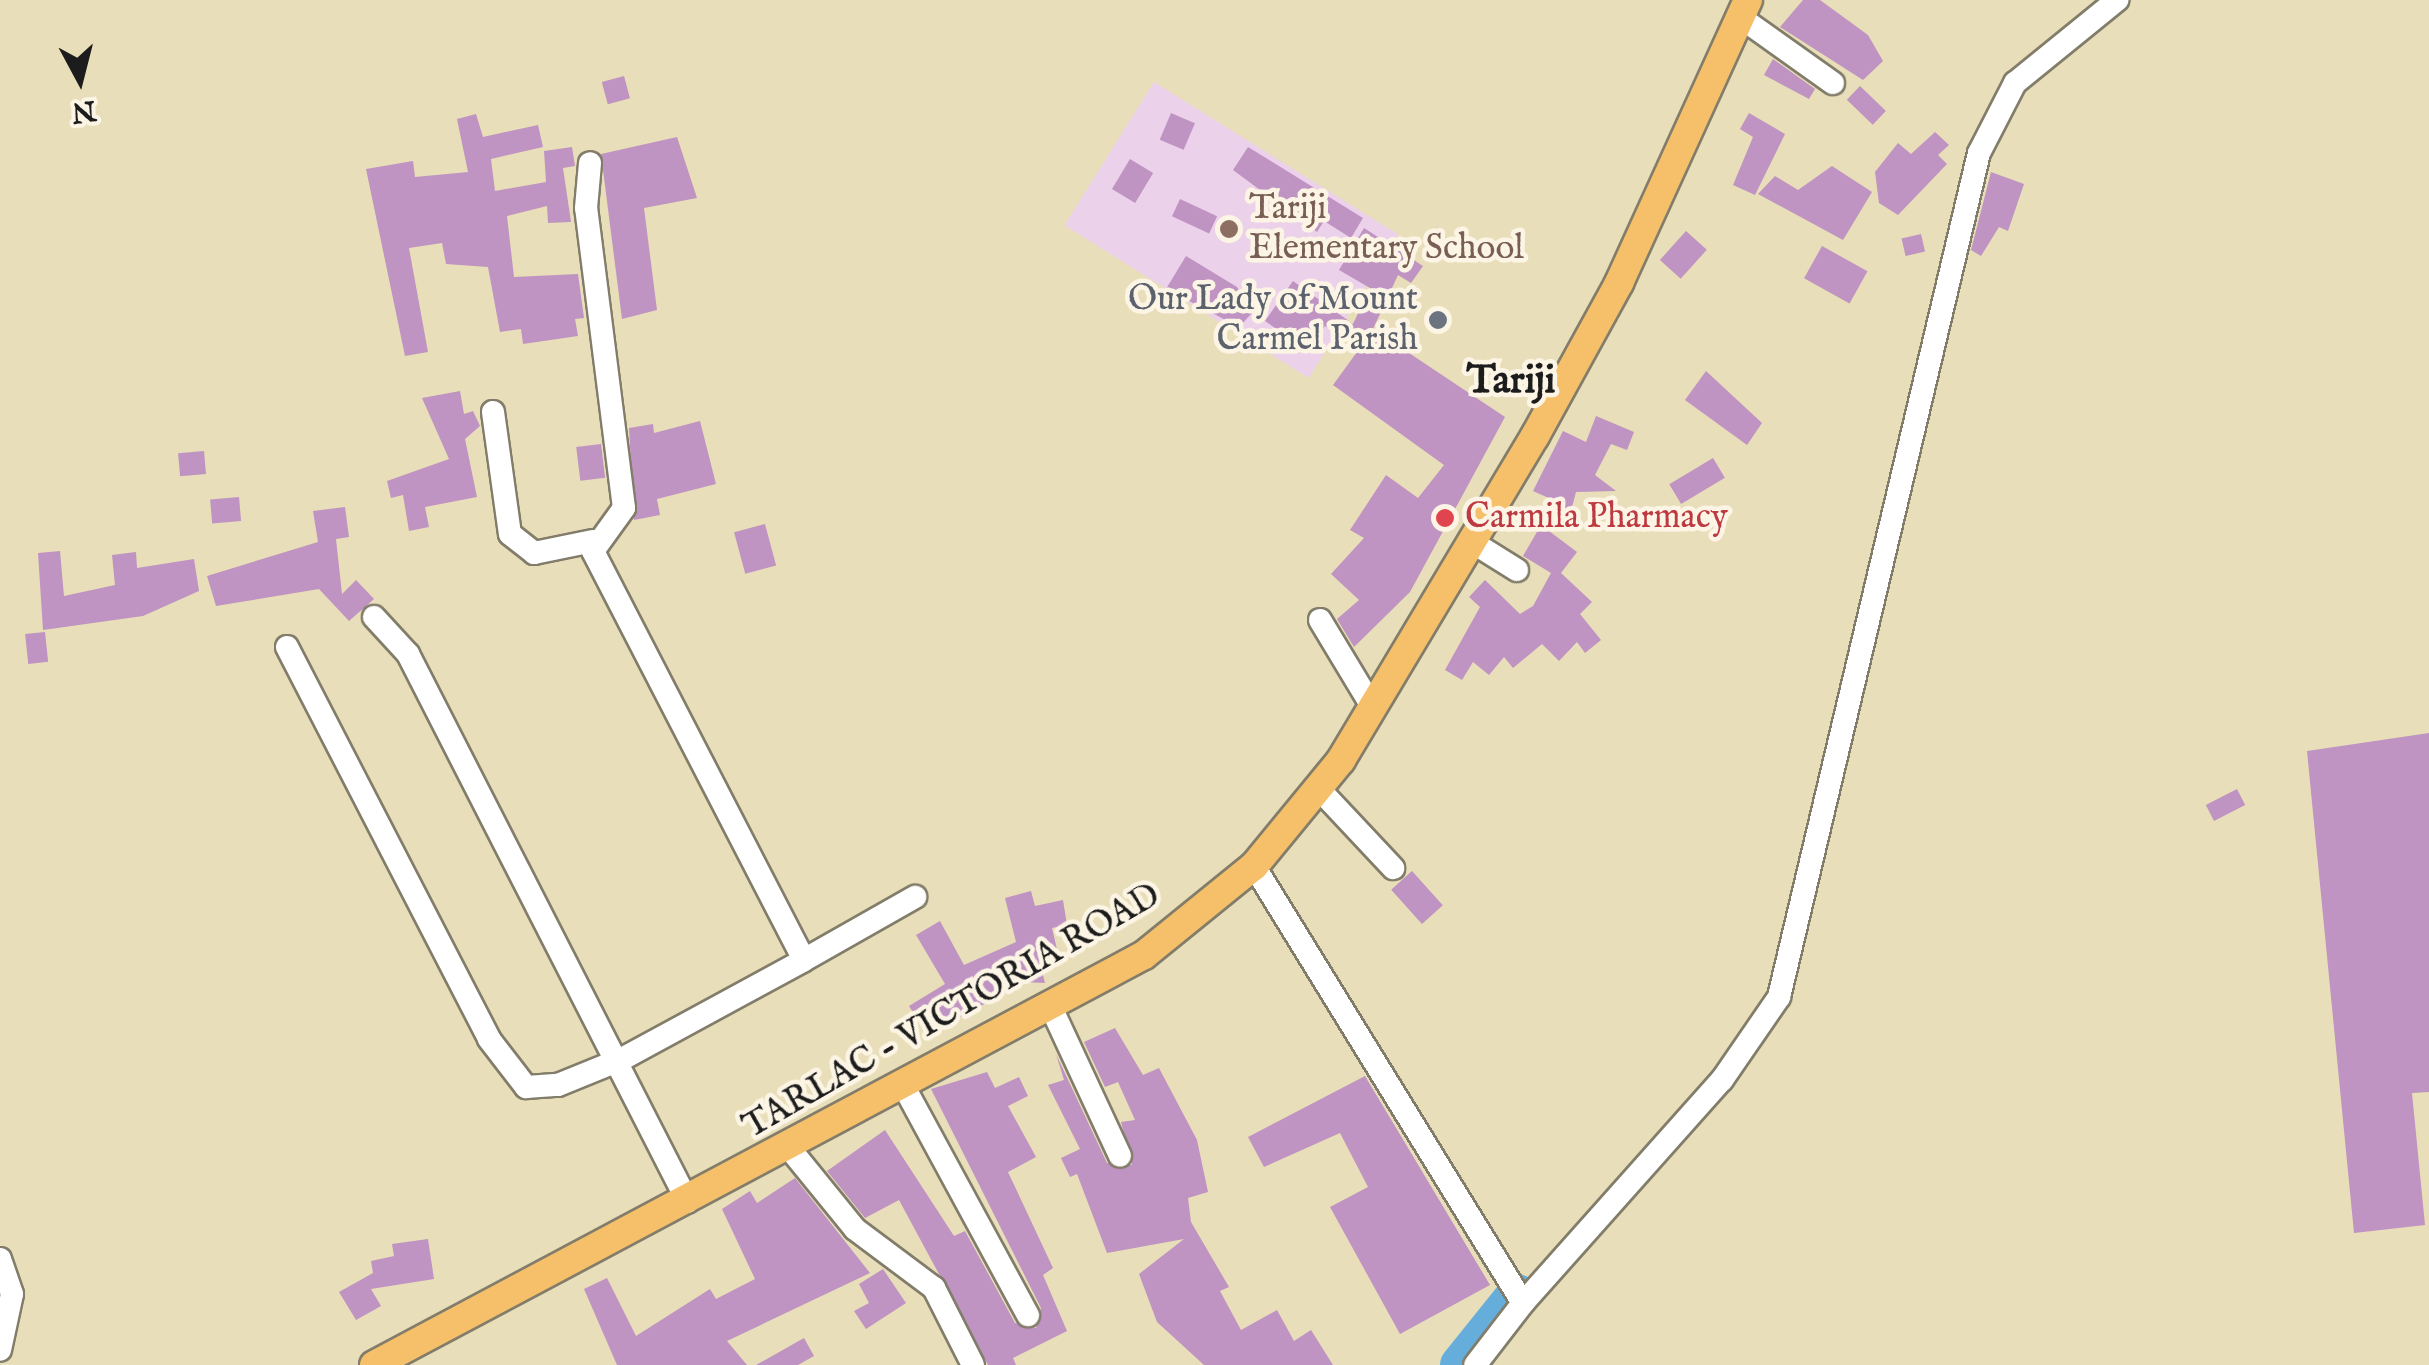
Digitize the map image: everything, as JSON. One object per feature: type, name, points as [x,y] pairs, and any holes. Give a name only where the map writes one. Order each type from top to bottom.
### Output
[{"type":"main road","name":"TARLAC - VICTORIA ROAD","points":[[374,1365],[790,1148],[1144,954],[1254,866],[1318,788],[1373,708],[1472,542],[1619,283],[1744,8]]},
{"type":"street","points":[[1475,1365],[1522,1301],[1722,1080],[1780,997],[1979,153],[2015,83],[2117,0]]},
{"type":"street","points":[[1744,8],[1833,83]]},
{"type":"street","points":[[492,412],[510,534],[534,553],[593,542],[620,524],[624,508],[586,208],[590,163]]},
{"type":"street","points":[[593,542],[804,960]]},
{"type":"street","points":[[1472,542],[1517,570]]},
{"type":"street","points":[[374,617],[408,654],[622,1060],[688,1202]]},
{"type":"street","points":[[1320,620],[1373,708]]},
{"type":"street","points":[[287,647],[512,1076],[540,1089],[622,1060],[915,897]]},
{"type":"street","points":[[1318,788],[1394,868]]},
{"type":"street","points":[[1254,866],[1498,1274],[1522,1301]]},
{"type":"street","points":[[1050,1005],[1120,1156]]},
{"type":"street","points":[[904,1086],[1028,1315]]},
{"type":"street","points":[[790,1148],[855,1229],[934,1288],[973,1365]]},
{"type":"street","points":[[0,1260],[12,1294],[0,1350]]},
{"type":"shaded area","name":"Tariji Elementary School","points":[[1154,82],[1398,235],[1309,378],[1064,225]]},
{"type":"building","points":[[1803,0],[1820,0],[1868,35],[1883,61],[1863,80],[1780,27]]},
{"type":"building","points":[[1773,59],[1815,89],[1809,99],[1764,75]]},
{"type":"building","points":[[624,76],[630,98],[608,104],[602,82]]},
{"type":"building","points":[[1860,86],[1886,111],[1873,125],[1847,100]]},
{"type":"building","points":[[1171,113],[1195,123],[1184,150],[1160,140]]},
{"type":"building","points":[[1749,113],[1785,134],[1755,195],[1733,185],[1753,137],[1740,129]]},
{"type":"building","points":[[476,114],[483,137],[538,125],[543,147],[491,159],[495,191],[546,182],[544,151],[572,147],[575,166],[563,168],[571,222],[548,223],[547,206],[507,216],[514,277],[578,274],[584,318],[575,319],[578,336],[523,344],[521,329],[500,332],[488,267],[446,264],[442,243],[409,248],[428,352],[405,356],[366,169],[413,161],[415,177],[468,172],[457,119]]},
{"type":"building","points":[[1935,132],[1949,145],[1938,155],[1947,164],[1898,215],[1879,203],[1875,172],[1898,143],[1911,154]]},
{"type":"building","points":[[677,137],[697,198],[644,208],[657,310],[622,319],[601,154]]},
{"type":"building","points":[[1248,147],[1363,218],[1351,238],[1324,221],[1317,232],[1233,170]]},
{"type":"building","points":[[1130,159],[1153,173],[1135,203],[1112,189]]},
{"type":"building","points":[[1832,166],[1872,192],[1843,240],[1758,194],[1775,176],[1798,190]]},
{"type":"building","points":[[1991,172],[2024,184],[2008,231],[1999,227],[1981,256],[1971,250]]},
{"type":"building","points":[[1180,199],[1217,216],[1209,234],[1172,216]]},
{"type":"building","points":[[1364,228],[1423,266],[1411,283],[1398,275],[1373,329],[1505,417],[1410,592],[1354,647],[1337,619],[1359,600],[1331,574],[1364,538],[1350,530],[1386,475],[1418,498],[1444,465],[1333,385],[1357,352],[1353,344],[1325,326],[1307,350],[1265,321],[1293,281],[1353,324],[1370,288],[1339,270]]},
{"type":"building","points":[[1686,231],[1707,250],[1681,279],[1660,260]]},
{"type":"building","points":[[1921,234],[1925,252],[1906,256],[1902,238]]},
{"type":"building","points":[[1822,246],[1867,271],[1850,304],[1804,278]]},
{"type":"building","points":[[1186,256],[1237,287],[1253,312],[1239,327],[1166,289]]},
{"type":"building","points":[[1706,371],[1762,423],[1747,445],[1685,400]]},
{"type":"building","points":[[460,391],[464,414],[473,411],[480,426],[465,439],[477,497],[425,507],[429,527],[409,531],[403,495],[391,498],[387,481],[449,459],[422,398]]},
{"type":"building","points":[[1596,416],[1634,432],[1627,450],[1611,444],[1595,475],[1616,491],[1576,492],[1570,515],[1544,508],[1551,499],[1533,491],[1563,431],[1586,442]]},
{"type":"building","points":[[700,421],[716,484],[657,499],[660,515],[634,520],[629,428],[653,424],[654,433]]},
{"type":"building","points":[[601,444],[605,478],[580,481],[576,447]]},
{"type":"building","points":[[204,451],[206,474],[180,476],[178,453]]},
{"type":"building","points":[[1713,458],[1725,478],[1681,504],[1669,484]]},
{"type":"building","points":[[239,497],[241,521],[212,523],[210,500]]},
{"type":"building","points":[[345,507],[349,537],[336,539],[342,594],[356,580],[374,599],[349,621],[319,589],[216,606],[207,576],[318,542],[313,511]]},
{"type":"building","points":[[765,524],[776,566],[745,574],[734,532]]},
{"type":"building","points":[[1541,525],[1577,552],[1561,573],[1592,602],[1580,614],[1601,640],[1585,653],[1577,642],[1559,661],[1542,644],[1513,668],[1504,657],[1489,675],[1473,662],[1462,680],[1445,670],[1480,607],[1469,597],[1485,580],[1520,614],[1533,606],[1551,573],[1523,556]]},
{"type":"building","points":[[60,551],[64,596],[115,585],[112,555],[136,552],[137,568],[194,559],[199,591],[143,616],[43,630],[38,553]]},
{"type":"building","points":[[45,632],[48,662],[28,664],[25,634]]},
{"type":"building","points":[[2429,733],[2429,1092],[2412,1093],[2425,1225],[2354,1233],[2307,751]]},
{"type":"building","points":[[2237,789],[2245,805],[2214,821],[2206,805]]},
{"type":"building","points":[[1412,871],[1443,905],[1422,924],[1391,890]]},
{"type":"building","points":[[1031,891],[1035,906],[1063,900],[1067,925],[1052,928],[1060,962],[1041,967],[1045,983],[1025,982],[927,1035],[909,1006],[945,984],[916,935],[940,921],[964,965],[1016,942],[1005,898]]},
{"type":"building","points":[[1115,1028],[1143,1075],[1159,1068],[1197,1140],[1208,1192],[1188,1198],[1191,1222],[1229,1287],[1220,1291],[1241,1330],[1277,1310],[1294,1341],[1311,1330],[1333,1365],[1204,1365],[1157,1322],[1139,1274],[1184,1239],[1107,1253],[1077,1174],[1070,1177],[1061,1158],[1080,1149],[1048,1085],[1064,1080],[1056,1054],[1107,1163],[1132,1165],[1121,1122],[1135,1120],[1118,1082],[1105,1087],[1084,1042]]},
{"type":"building","points":[[987,1072],[995,1088],[1019,1077],[1028,1096],[1008,1106],[1036,1157],[1008,1172],[1053,1268],[1043,1275],[1067,1331],[1013,1358],[1016,1365],[988,1365],[899,1200],[865,1218],[827,1171],[885,1130],[954,1236],[965,1231],[1015,1323],[1036,1328],[1041,1308],[931,1089]]},
{"type":"building","points":[[1365,1076],[1490,1285],[1400,1334],[1330,1207],[1368,1187],[1340,1133],[1264,1167],[1248,1137]]},
{"type":"building","points":[[795,1178],[870,1273],[727,1341],[747,1365],[617,1365],[584,1289],[607,1278],[636,1336],[710,1289],[716,1299],[755,1279],[722,1209],[750,1191],[757,1203]]},
{"type":"building","points":[[428,1239],[434,1279],[371,1289],[381,1306],[356,1320],[339,1292],[373,1273],[371,1261],[394,1256],[392,1244]]},
{"type":"building","points":[[883,1269],[906,1303],[866,1329],[854,1311],[869,1303],[859,1284]]},
{"type":"building","points":[[804,1338],[814,1356],[798,1365],[756,1365]]},
{"type":"waterway","points":[[1460,1365],[1517,1294]]},
{"type":"place","name":"Tariji Elementary School","points":[[1229,229]]},
{"type":"place","name":"Our Lady of Mount Carmel Parish","points":[[1438,320]]},
{"type":"place","name":"Carmila Pharmacy","points":[[1445,518]]},
{"type":"district","name":"Tariji","points":[[1511,382]]}]
